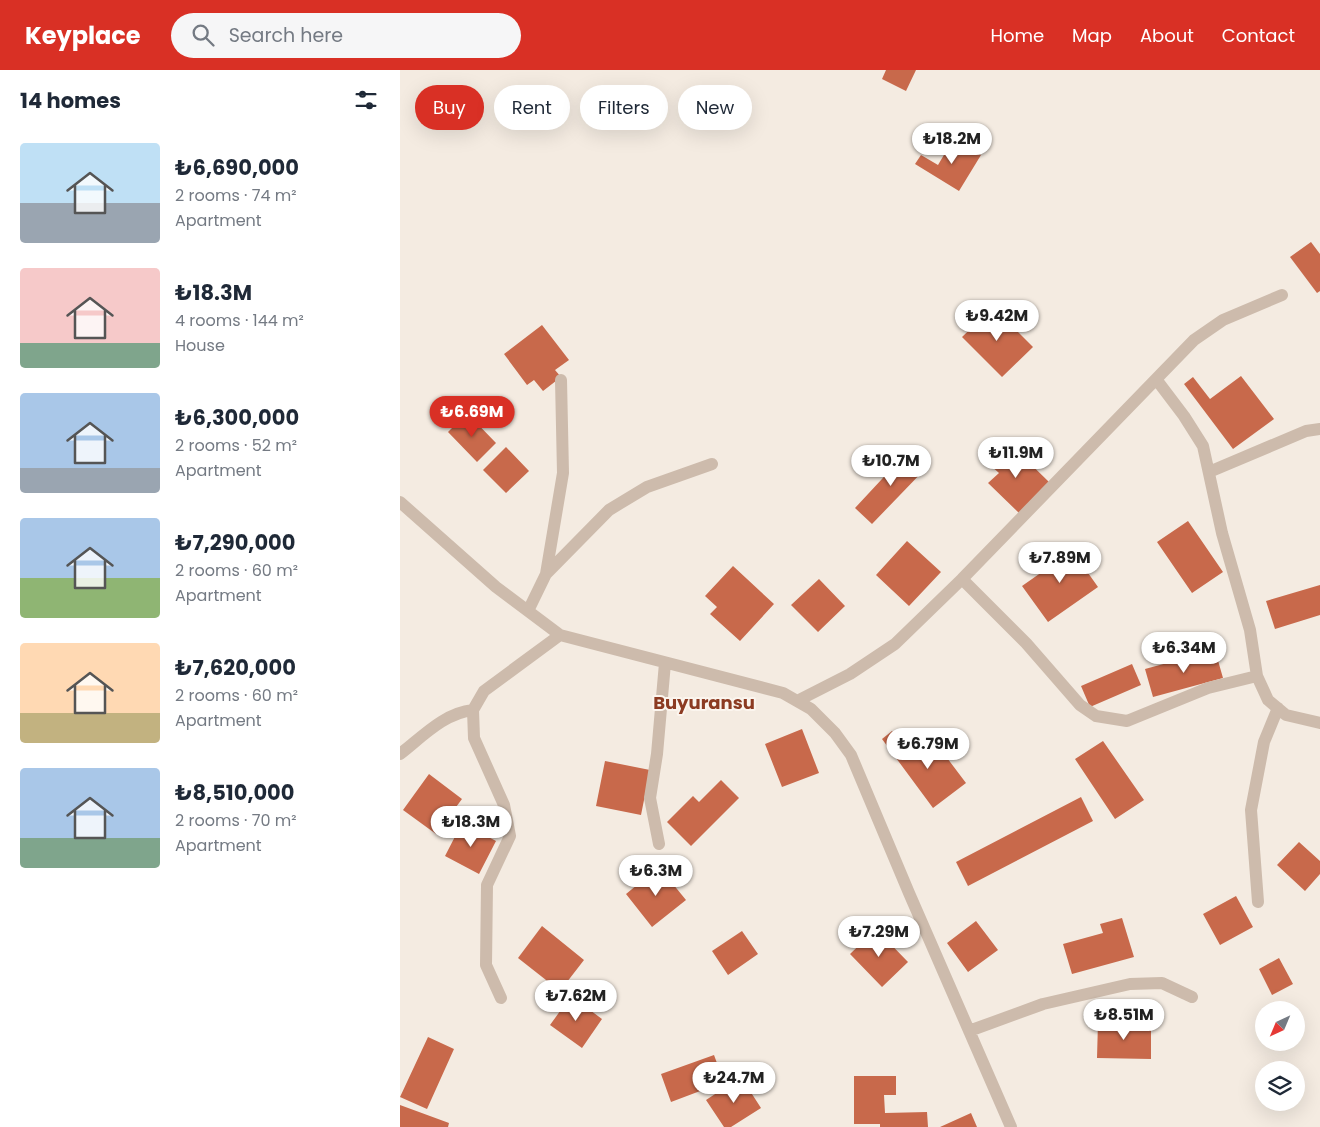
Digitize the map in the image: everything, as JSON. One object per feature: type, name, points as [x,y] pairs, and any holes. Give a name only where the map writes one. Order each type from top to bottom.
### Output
[{"type":"street","points":[[797,701],[850,674],[895,644],[962,579],[1194,340],[1223,320],[1282,295]]},
{"type":"street","points":[[1156,378],[1203,446],[1222,533],[1250,630],[1257,676],[1268,700],[1286,715],[1320,724]]},
{"type":"street","points":[[528,611],[546,574],[563,473],[561,380]]},
{"type":"street","points":[[1306,431],[1320,418]]},
{"type":"street","points":[[1209,472],[1306,431],[1320,429]]},
{"type":"street","points":[[546,574],[609,510],[648,487],[712,464]]},
{"type":"street","points":[[400,502],[496,587],[560,635],[783,693],[811,709],[835,733],[851,755],[1011,1127]]},
{"type":"street","points":[[962,579],[1026,643],[1080,705],[1096,716],[1127,721],[1208,688],[1257,676]]},
{"type":"street","points":[[501,998],[486,965],[487,885],[510,836],[504,806],[474,738],[473,710],[484,690],[560,635]]},
{"type":"street","points":[[660,844],[650,798],[657,754],[665,663]]},
{"type":"street","points":[[1258,902],[1251,810],[1264,742],[1278,708]]},
{"type":"street","points":[[400,754],[446,718],[460,711],[473,710]]},
{"type":"street","points":[[969,1031],[1043,1004],[1130,984],[1162,983],[1192,997]]},
{"type":"building","points":[[886,70],[916,70],[906,91],[882,79]]},
{"type":"building","points":[[954,138],[981,155],[959,191],[915,164],[921,155],[938,165]]},
{"type":"building","points":[[1311,242],[1320,254],[1320,291],[1317,293],[1290,257]]},
{"type":"building","points":[[993,307],[1033,347],[1002,377],[962,337]]},
{"type":"building","points":[[542,325],[569,360],[555,370],[561,377],[543,391],[534,380],[527,385],[504,354]]},
{"type":"building","points":[[1241,376],[1274,419],[1233,449],[1184,384],[1193,377],[1210,399]]},
{"type":"building","points":[[467,413],[496,443],[477,462],[448,432]]},
{"type":"building","points":[[1010,444],[1049,482],[1019,513],[988,483],[999,473],[990,465]]},
{"type":"building","points":[[506,447],[529,471],[506,493],[483,470]]},
{"type":"building","points":[[908,451],[926,468],[872,524],[855,508]]},
{"type":"building","points":[[1188,521],[1223,572],[1192,593],[1157,542]]},
{"type":"building","points":[[907,541],[941,572],[909,606],[876,575]]},
{"type":"building","points":[[1069,546],[1098,587],[1048,622],[1022,586],[1042,572],[1039,567]]},
{"type":"building","points":[[733,566],[774,604],[740,641],[710,614],[717,607],[705,596]]},
{"type":"building","points":[[819,579],[845,606],[818,632],[791,605]]},
{"type":"building","points":[[1320,585],[1320,615],[1275,629],[1266,601]]},
{"type":"building","points":[[1215,650],[1223,678],[1153,697],[1145,669]]},
{"type":"building","points":[[1132,664],[1141,685],[1090,707],[1081,686]]},
{"type":"building","points":[[802,729],[819,773],[782,787],[765,744]]},
{"type":"building","points":[[892,731],[913,758],[935,742],[966,783],[933,808],[882,739]]},
{"type":"building","points":[[1103,741],[1144,800],[1115,819],[1075,759]]},
{"type":"building","points":[[605,761],[650,770],[641,815],[596,806]]},
{"type":"building","points":[[429,774],[462,799],[436,834],[403,810]]},
{"type":"building","points":[[721,780],[739,798],[691,846],[667,822],[693,796],[699,802]]},
{"type":"building","points":[[1081,797],[1093,821],[968,886],[956,862]]},
{"type":"building","points":[[462,823],[496,841],[479,874],[445,856]]},
{"type":"building","points":[[1299,842],[1320,861],[1320,874],[1305,891],[1277,865]]},
{"type":"building","points":[[659,867],[686,900],[652,927],[626,894]]},
{"type":"building","points":[[1236,896],[1253,927],[1220,945],[1203,914]]},
{"type":"building","points":[[1122,918],[1134,957],[1072,974],[1063,944],[1103,933],[1100,924]]},
{"type":"building","points":[[976,921],[998,950],[968,972],[947,943]]},
{"type":"building","points":[[542,926],[584,960],[560,991],[518,958]]},
{"type":"building","points":[[876,929],[908,962],[882,987],[850,954]]},
{"type":"building","points":[[742,931],[758,954],[728,975],[712,951]]},
{"type":"building","points":[[1279,958],[1293,984],[1272,995],[1259,969]]},
{"type":"building","points":[[571,996],[602,1019],[582,1048],[550,1025]]},
{"type":"building","points":[[1098,1022],[1151,1023],[1151,1059],[1097,1058]]},
{"type":"building","points":[[428,1037],[454,1049],[427,1109],[400,1097]]},
{"type":"building","points":[[714,1055],[724,1082],[671,1102],[661,1074]]},
{"type":"building","points":[[854,1076],[896,1076],[896,1095],[884,1095],[885,1113],[927,1112],[928,1127],[880,1127],[880,1124],[854,1124]]},
{"type":"building","points":[[741,1077],[761,1108],[731,1127],[724,1127],[706,1100]]},
{"type":"building","points":[[400,1105],[449,1123],[448,1127],[400,1127]]},
{"type":"building","points":[[971,1113],[977,1127],[940,1127]]},
{"type":"district","name":"Buyuransu","points":[[704,702]]}]
